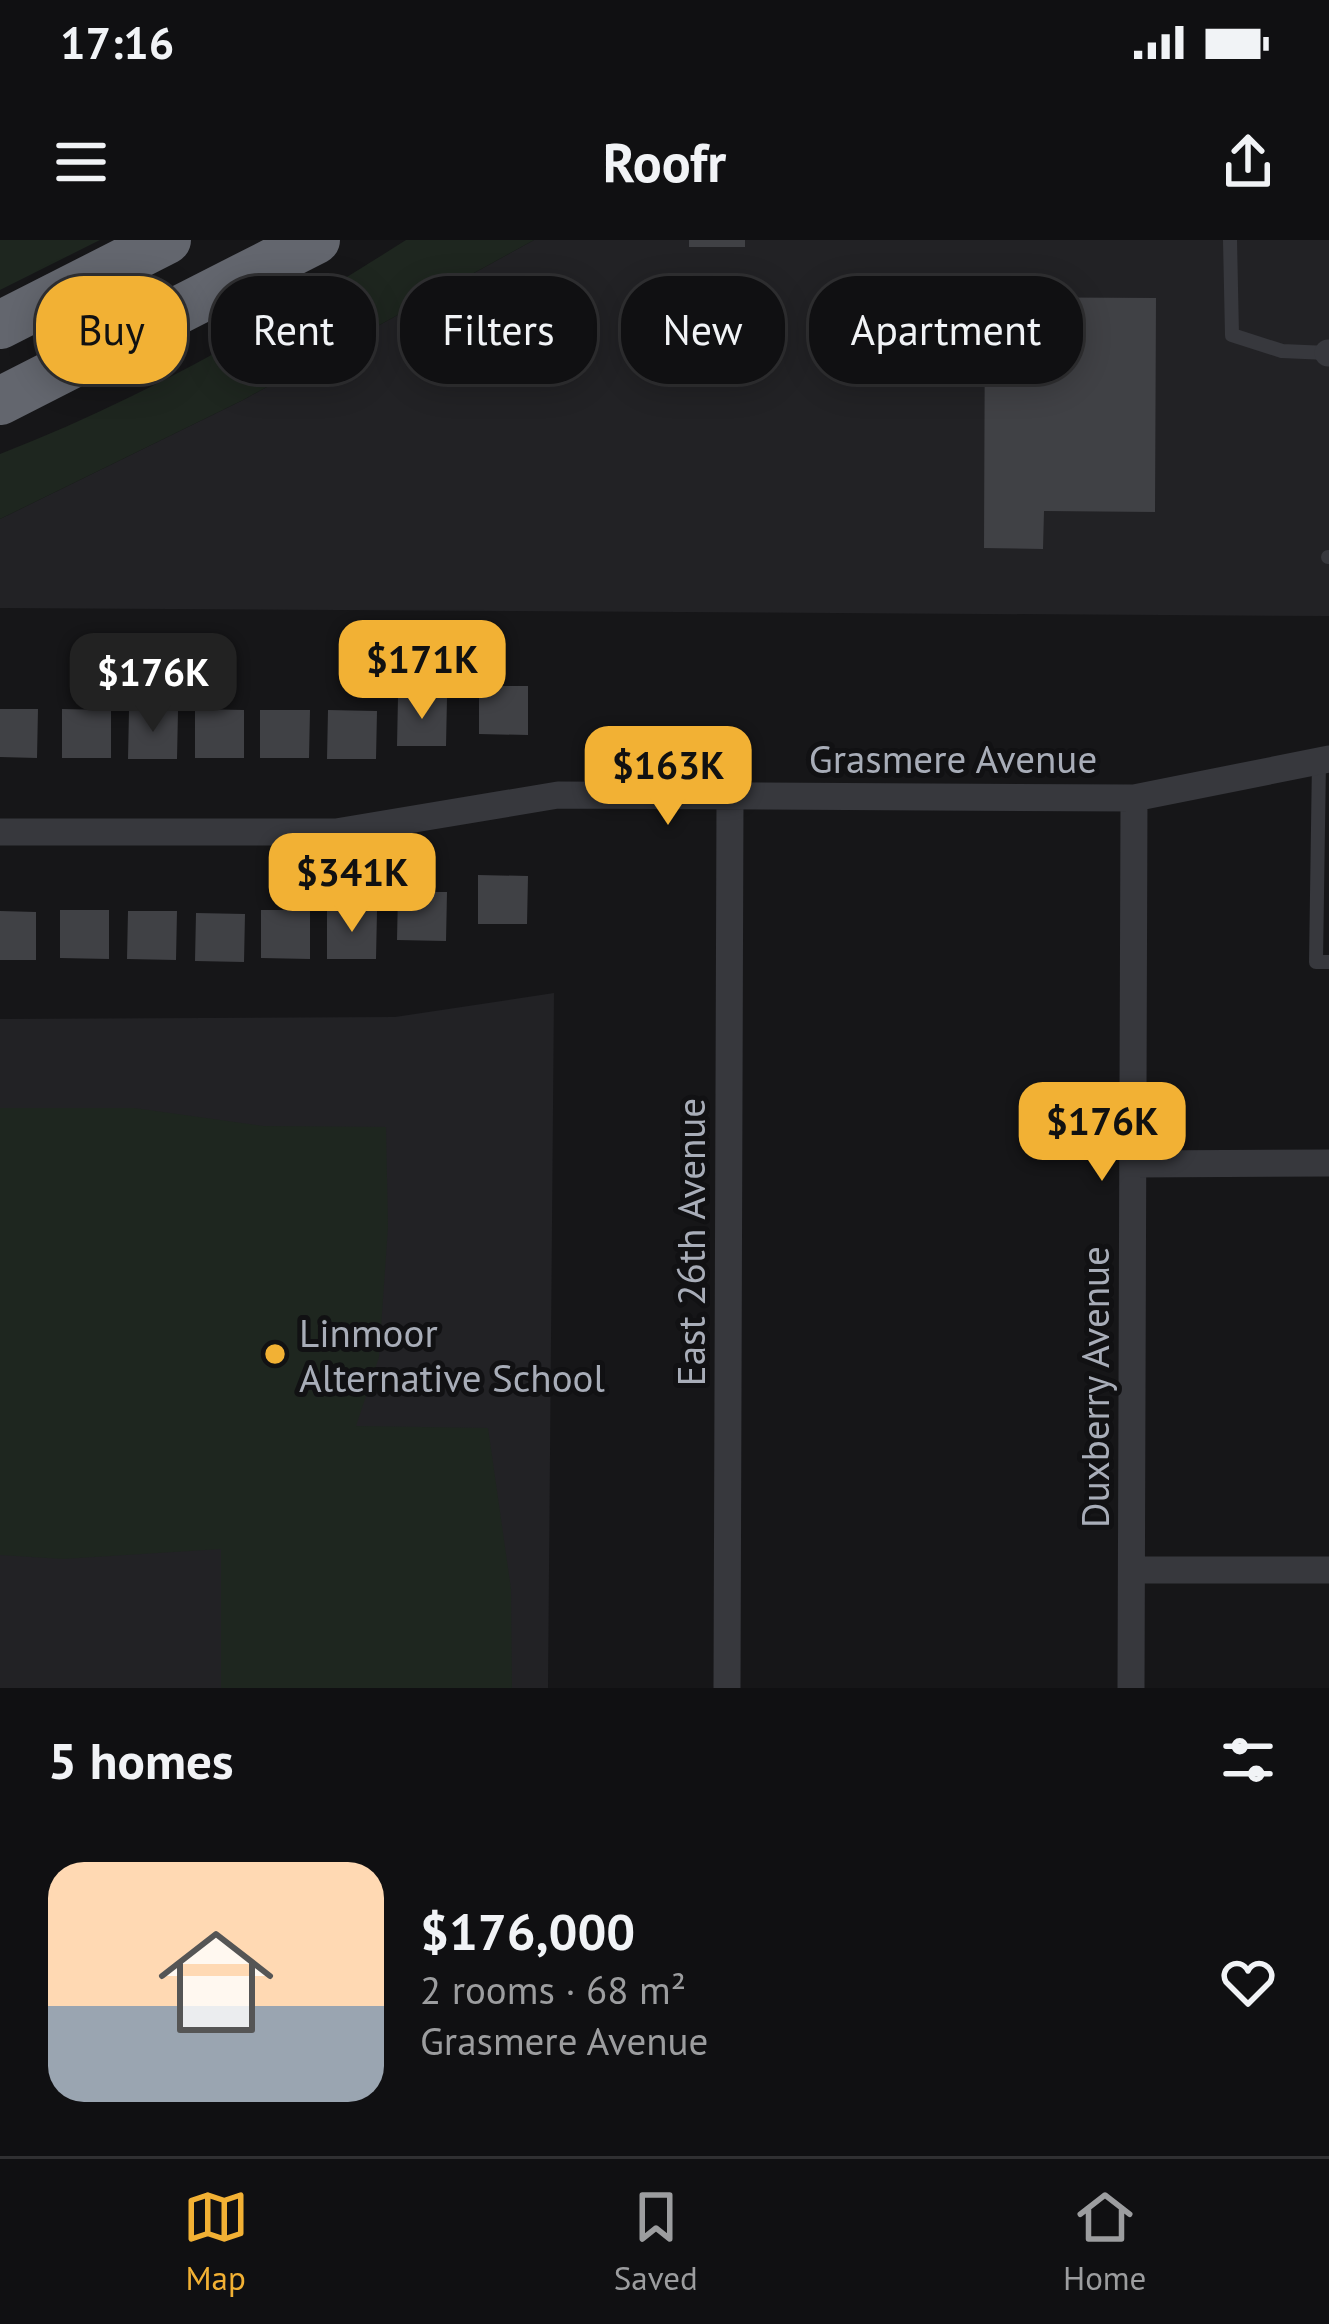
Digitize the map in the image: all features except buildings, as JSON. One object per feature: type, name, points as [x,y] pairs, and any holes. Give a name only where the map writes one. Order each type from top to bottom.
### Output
[{"type":"highway","points":[[0,325],[167,240]]},
{"type":"highway","points":[[0,401],[316,240]]},
{"type":"street","name":"Grasmere Avenue","points":[[0,832],[337,832],[558,796],[1134,798],[1324,760]]},
{"type":"street","name":"East 26th Avenue","points":[[728,1688],[730,796]]},
{"type":"street","name":"Duxberry Avenue","points":[[1131,1688],[1134,798]]},
{"type":"street","points":[[1133,1164],[1329,1163]]},
{"type":"street","points":[[1132,1570],[1329,1570]]},
{"type":"lane","points":[[1230,240],[1232,335],[1282,351],[1329,353]]},
{"type":"lane","points":[[1324,760],[1316,962],[1329,962]]},
{"type":"shaded area","points":[[0,240],[100,240],[0,290]]},
{"type":"shaded area","points":[[406,240],[534,240],[469,276],[400,276],[400,314],[376,327],[376,276],[347,276]]},
{"type":"shaded area","points":[[534,240],[1329,240],[1329,616],[0,608],[0,519],[272,384],[376,384],[376,327],[400,314],[400,384],[597,384],[597,276],[469,276]]},
{"type":"shaded area","points":[[208,357],[211,384],[272,384],[0,519],[0,454],[155,384],[187,384],[187,368]]},
{"type":"shaded area","name":"Linmoor Alternative School","points":[[554,993],[548,1688],[0,1688],[0,1019],[395,1017]]},
{"type":"shaded area","points":[[0,1108],[134,1108],[263,1126],[386,1127],[388,1227],[379,1357],[356,1426],[488,1428],[511,1589],[512,1688],[221,1688],[221,1549],[63,1559],[0,1555]]},
{"type":"place","name":"Linmoor Alternative School","points":[[275,1354]]}]
